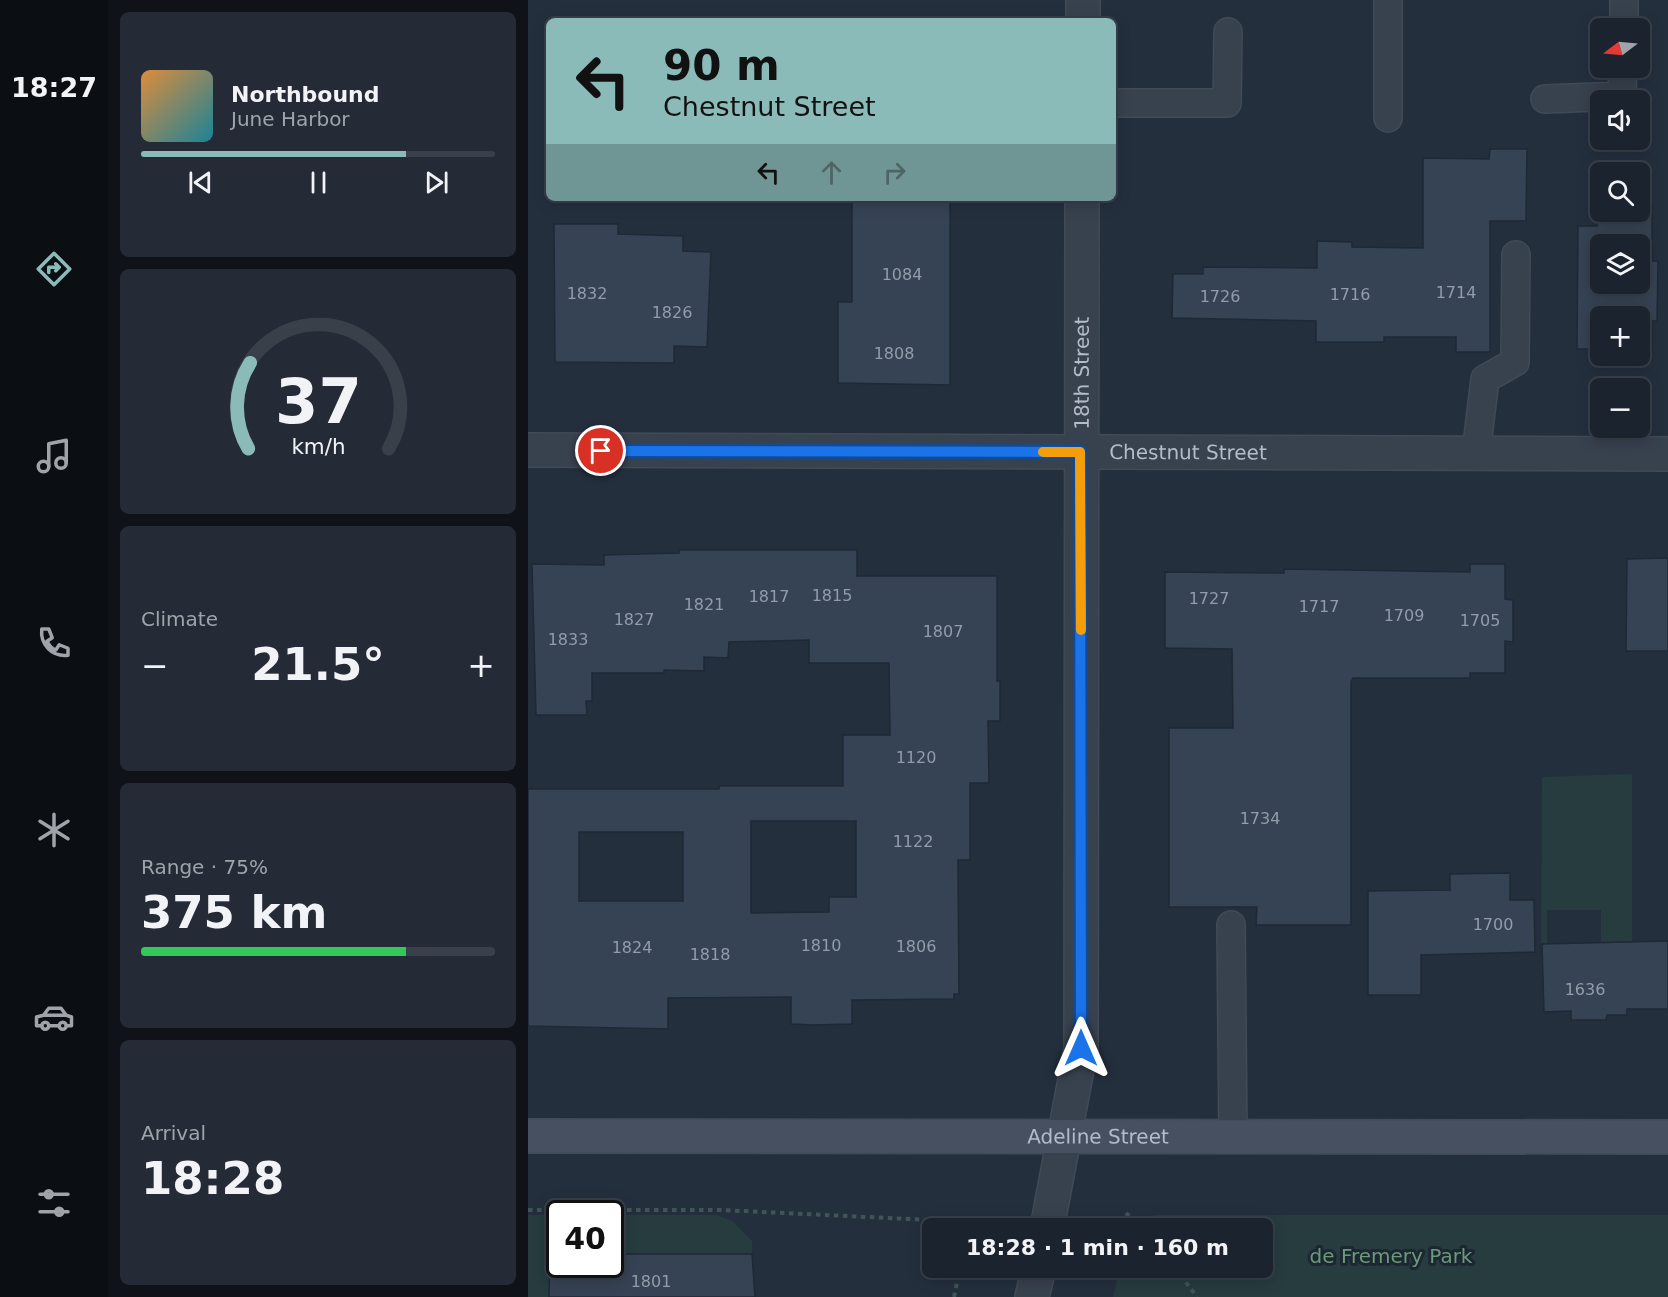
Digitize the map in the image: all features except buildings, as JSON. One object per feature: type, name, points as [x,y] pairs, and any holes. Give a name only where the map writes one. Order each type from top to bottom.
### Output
[{"type":"main road","name":"Adeline Street","points":[[528,1136],[1668,1137]]},
{"type":"street","points":[[1083,0],[1083,18]]},
{"type":"street","name":"18th Street","points":[[1049,1218],[1081,1048],[1082,201]]},
{"type":"street","name":"Chestnut Street","points":[[528,450],[1668,454]]},
{"type":"street","points":[[1032,1297],[1036,1278]]},
{"type":"lane","points":[[1388,0],[1388,118]]},
{"type":"lane","points":[[1624,0],[1624,18]]},
{"type":"lane","points":[[1116,103],[1227,103],[1228,32]]},
{"type":"lane","points":[[1545,99],[1622,96],[1623,78]]},
{"type":"lane","points":[[1476,453],[1485,378],[1515,362],[1516,255]]},
{"type":"lane","points":[[1231,925],[1233,1137]]},
{"type":"path","points":[[528,1210],[720,1210],[922,1220]]},
{"type":"path","points":[[1126,1213],[1131,1218]]},
{"type":"path","points":[[954,1297],[958,1278]]},
{"type":"path","points":[[1183,1278],[1197,1297]]},
{"type":"green space","points":[[1632,774],[1632,965],[1601,943],[1601,910],[1547,910],[1547,944],[1543,944],[1541,948],[1542,777]]},
{"type":"green space","points":[[528,1215],[546,1215],[546,1278],[549,1278],[549,1297],[528,1297]]},
{"type":"green space","points":[[624,1215],[717,1215],[732,1221],[752,1241],[752,1254],[624,1254]]},
{"type":"green space","name":"de Fremery Park","points":[[1155,1215],[1668,1215],[1668,1297],[1113,1297],[1118,1278],[1273,1278],[1273,1218],[1149,1217]]},
{"type":"slow traffic","points":[[1043,452],[1080,452],[1081,630]]},
{"type":"route","points":[[601,451],[1080,452],[1081,1048]]}]
